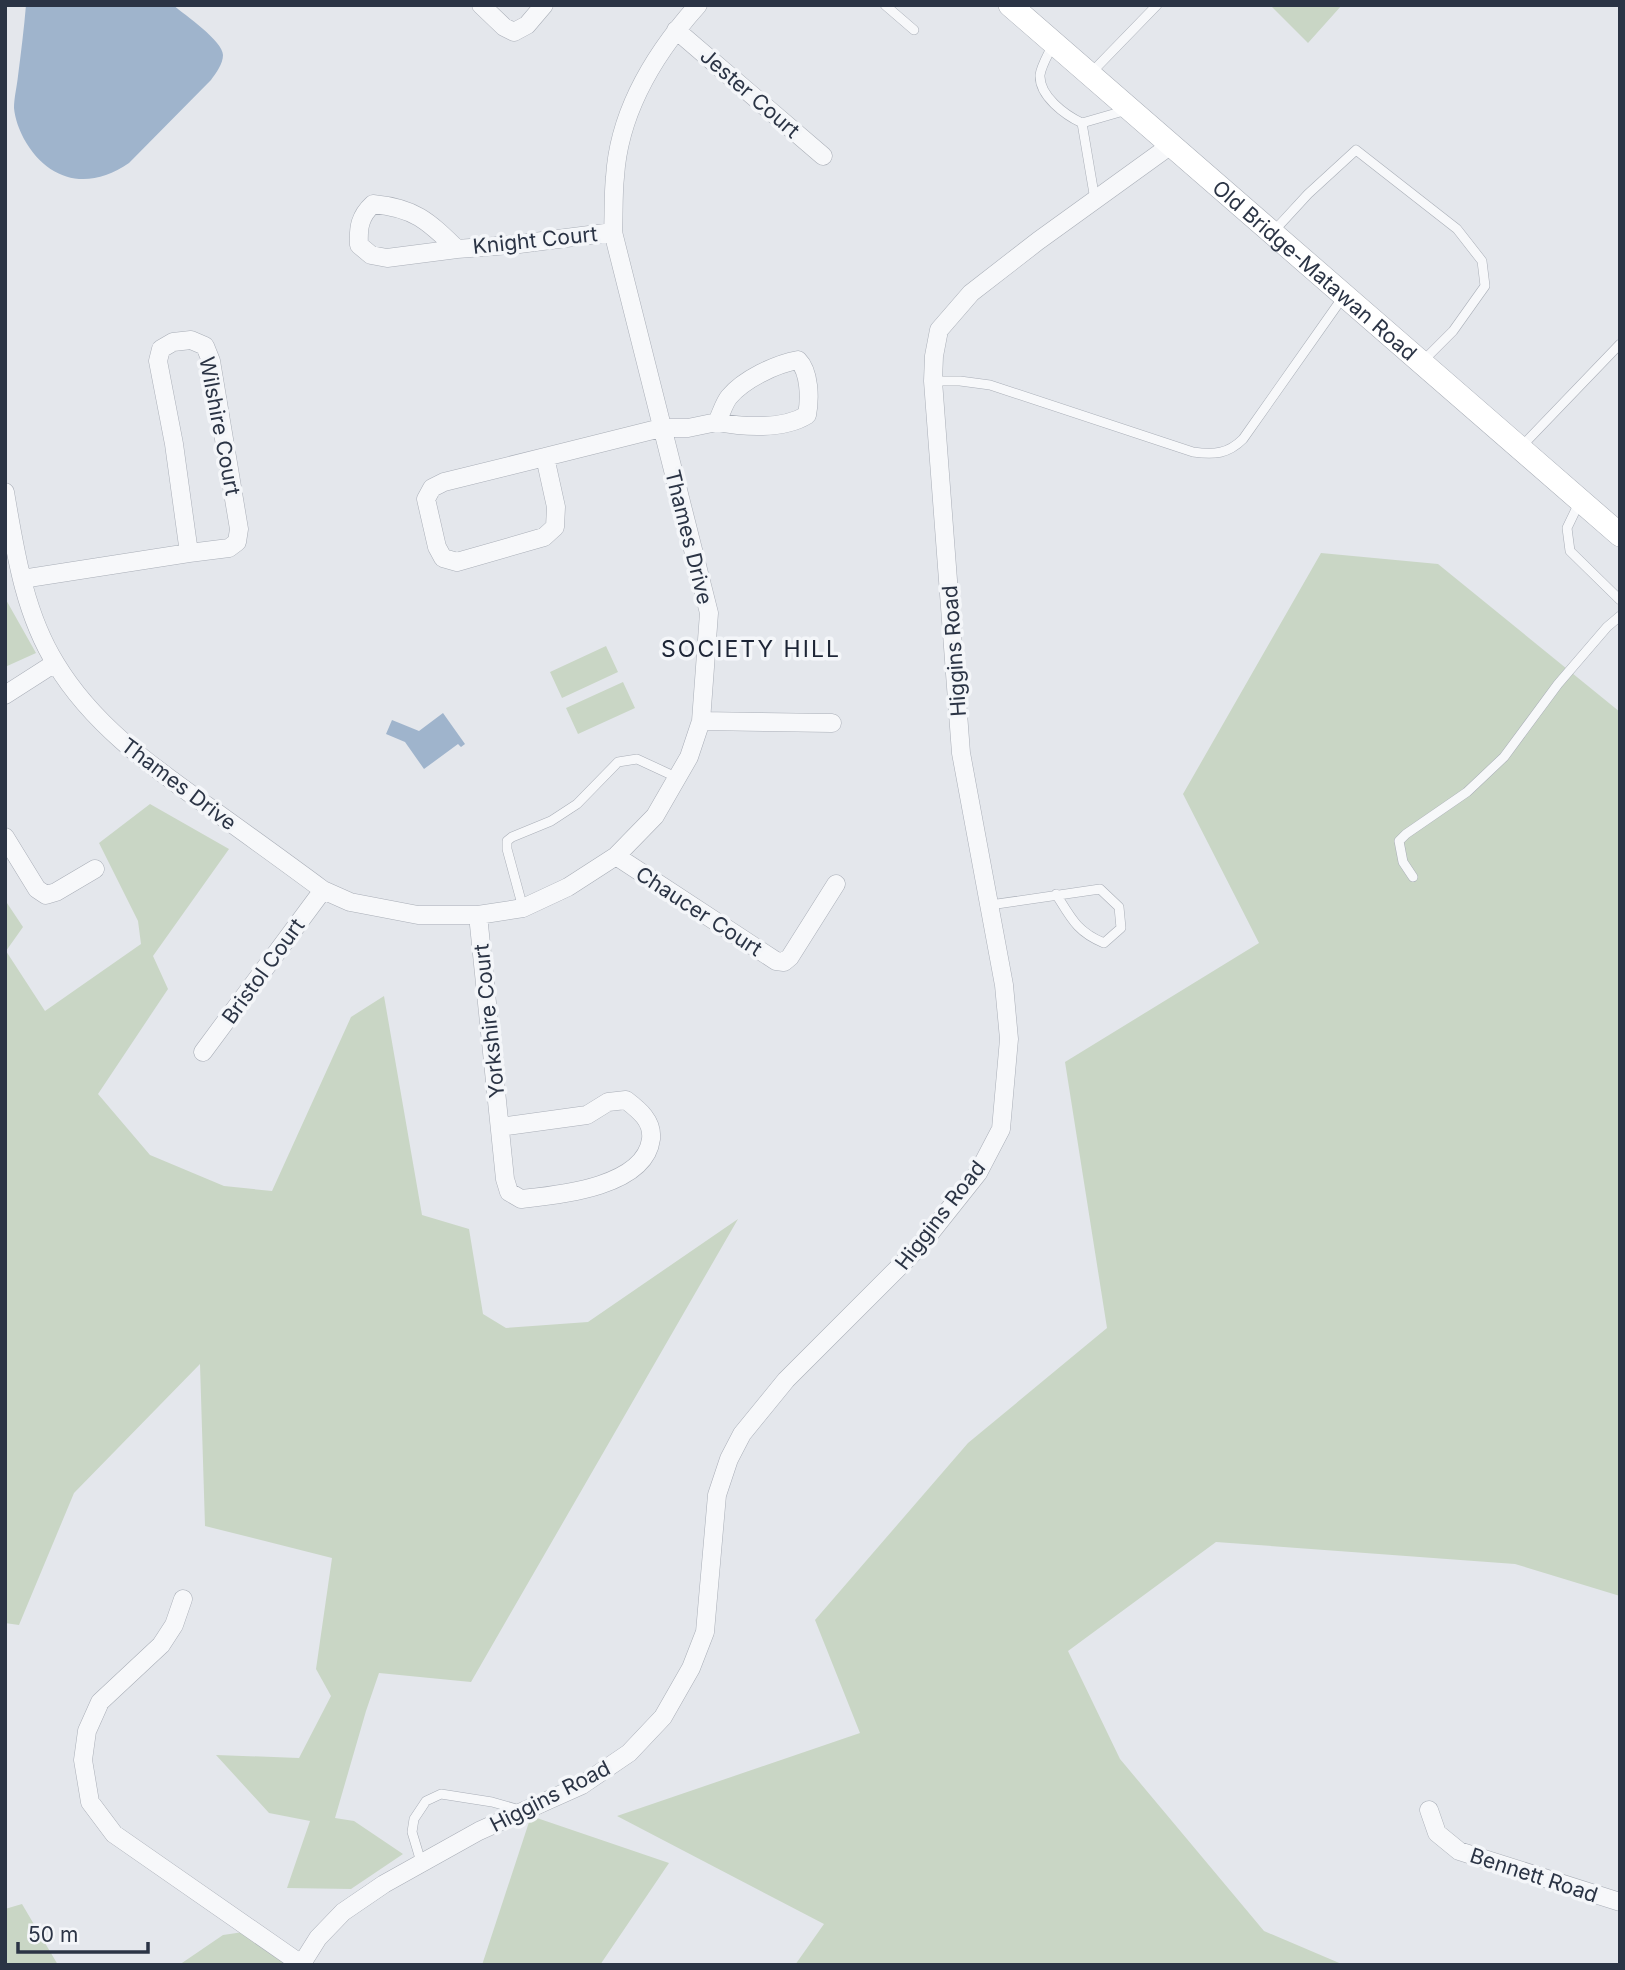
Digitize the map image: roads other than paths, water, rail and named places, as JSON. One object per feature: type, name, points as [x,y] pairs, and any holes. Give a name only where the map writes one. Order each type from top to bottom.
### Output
[{"type":"main road","name":"Old Bridge-Matawan Road","points":[[1010,5],[1620,536]]},
{"type":"street","points":[[481,5],[504,27],[514,32],[527,24],[544,5]]},
{"type":"street","name":"Thames Drive","points":[[5,492],[22,579],[40,633],[55,663],[78,696],[106,728],[158,770],[323,890],[349,902],[418,915],[478,915],[523,908],[578,882],[616,856],[655,816],[689,757],[701,721],[709,613],[613,232],[615,175],[628,114],[646,75],[676,30],[698,5]]},
{"type":"street","name":"Jester Court","points":[[676,30],[824,156]]},
{"type":"street","name":"Higgins Road","points":[[302,1965],[318,1938],[343,1912],[421,1862],[582,1785],[629,1753],[663,1717],[691,1668],[705,1632],[717,1495],[729,1459],[742,1433],[786,1380],[920,1246],[978,1173],[1001,1129],[1009,1039],[1004,985],[961,753],[933,381],[934,356],[939,330],[971,293],[1171,145]]},
{"type":"street","name":"Knight Court","points":[[457,249],[427,220],[397,206],[373,204],[365,212],[358,228],[359,245],[371,256],[387,258],[613,232]]},
{"type":"street","name":"Wilshire Court","points":[[22,579],[229,548],[237,542],[239,528],[211,361],[205,346],[191,340],[173,342],[161,349],[158,361],[174,443],[189,553]]},
{"type":"street","points":[[545,457],[556,507],[555,527],[544,537],[457,562],[443,558],[437,547],[426,499],[432,488],[444,482],[661,428],[688,428],[717,422],[746,427],[798,421],[807,415],[809,405],[805,366],[798,360],[785,362],[741,386],[728,398],[717,422]]},
{"type":"street","points":[[5,695],[55,663]]},
{"type":"street","points":[[701,721],[832,723]]},
{"type":"street","points":[[5,837],[37,889],[46,895],[95,869]]},
{"type":"street","name":"Chaucer Court","points":[[616,856],[776,961],[784,962],[790,957],[836,884]]},
{"type":"street","name":"Bristol Court","points":[[202,1052],[323,890]]},
{"type":"street","name":"Yorkshire Court","points":[[478,915],[505,1180],[509,1192],[521,1199],[592,1188],[636,1166],[649,1153],[651,1132],[642,1112],[626,1100],[608,1102],[587,1115],[500,1127]]},
{"type":"street","points":[[183,1598],[174,1625],[162,1645],[100,1702],[91,1721],[83,1760],[90,1802],[114,1835],[302,1965]]},
{"type":"street","name":"Bennett Road","points":[[1429,1810],[1437,1833],[1459,1851],[1620,1902]]},
{"type":"lane","points":[[885,5],[914,30]]},
{"type":"lane","points":[[1090,74],[1157,5]]},
{"type":"lane","points":[[1054,43],[1040,75],[1044,91],[1068,116],[1082,123],[1129,109]]},
{"type":"lane","points":[[1082,123],[1095,201]]},
{"type":"lane","points":[[1272,234],[1308,194],[1356,150],[1457,229],[1482,261],[1485,286],[1453,331],[1422,362]]},
{"type":"lane","points":[[933,381],[990,385],[1193,452],[1215,456],[1234,448],[1243,439],[1344,296]]},
{"type":"lane","points":[[1520,449],[1620,344]]},
{"type":"lane","points":[[1580,502],[1567,528],[1570,551],[1620,600]]},
{"type":"lane","points":[[1413,877],[1403,862],[1399,841],[1467,792],[1504,757],[1558,684],[1607,627],[1620,616]]},
{"type":"lane","points":[[523,908],[507,841],[551,821],[577,804],[618,762],[637,759],[678,778]]},
{"type":"lane","points":[[990,905],[1056,894],[1100,889],[1119,907],[1121,928],[1104,943],[1087,936],[1071,919],[1056,894]]},
{"type":"lane","points":[[421,1862],[412,1832],[414,1819],[426,1801],[441,1794],[492,1802],[525,1812]]},
{"type":"water","points":[[26,5],[173,5],[217,43],[223,55],[222,62],[211,80],[129,163],[99,177],[70,178],[45,165],[34,154],[16,120],[14,104]]},
{"type":"water","points":[[443,713],[465,744],[461,747],[458,744],[424,769],[405,742],[386,734],[392,720],[419,731]]},
{"type":"district","name":"SOCIETY HILL","points":[[751,649]]}]
